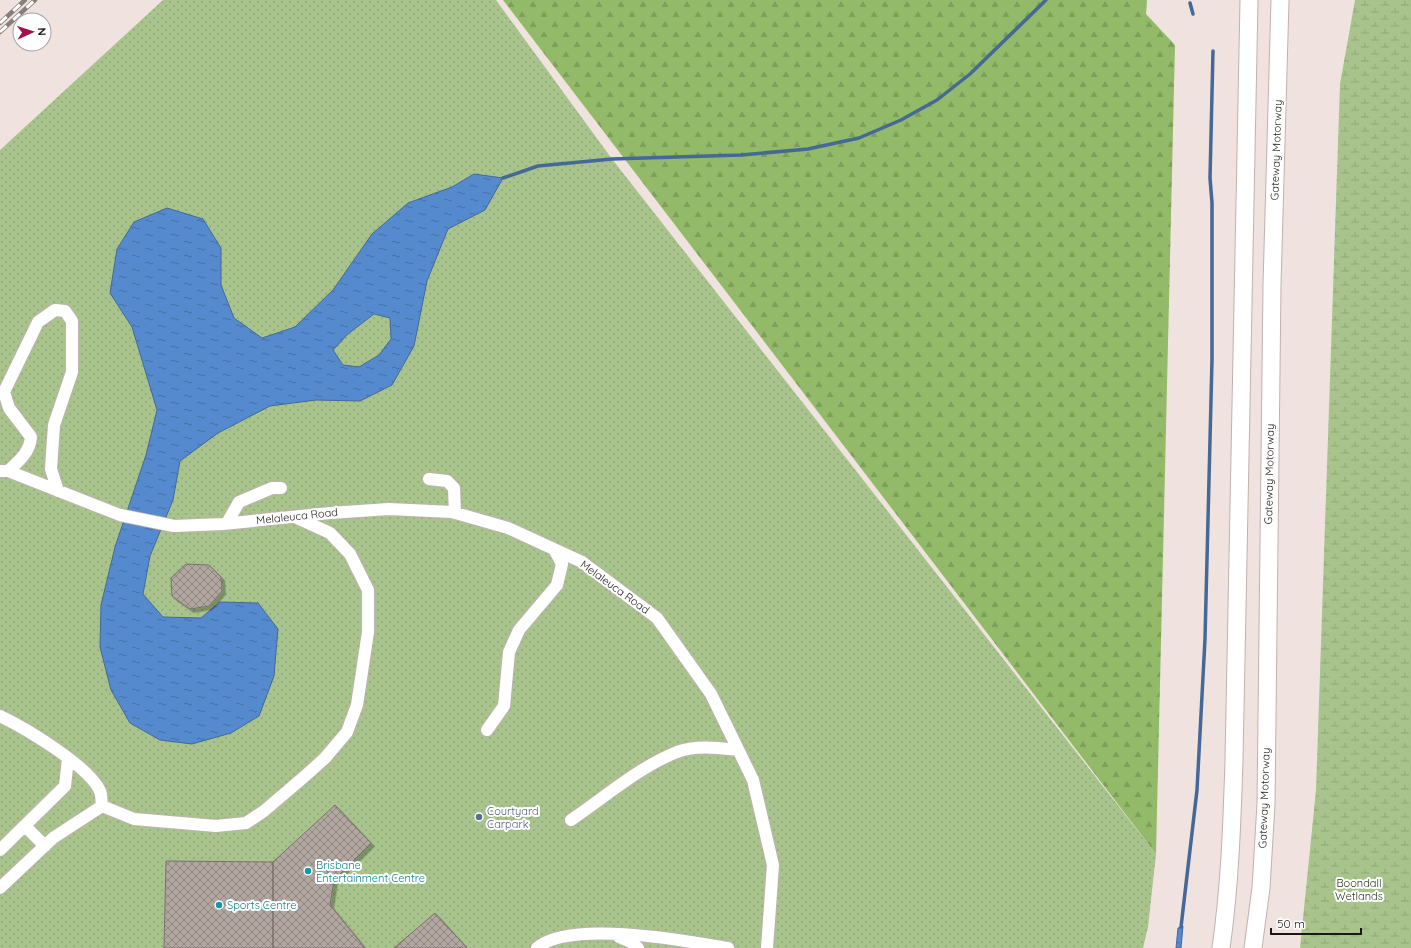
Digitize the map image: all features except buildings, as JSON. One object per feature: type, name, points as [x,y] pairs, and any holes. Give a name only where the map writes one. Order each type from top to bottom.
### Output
[{"type":"highway","points":[[1221,948],[1231,844],[1234,760],[1249,0]]},
{"type":"highway","name":"Gateway Motorway","points":[[1253,948],[1261,888],[1266,804],[1272,285],[1280,0]]},
{"type":"street","points":[[4,471],[22,459],[30,445],[31,436],[9,408],[4,392],[38,322],[55,310],[66,311],[72,321],[72,372],[54,425],[51,469],[58,491]]},
{"type":"street","points":[[31,436],[53,438]]},
{"type":"street","points":[[4,471],[58,491]]},
{"type":"street","points":[[429,479],[447,481],[454,488],[455,513]]},
{"type":"street","points":[[226,523],[239,502],[272,488],[281,488]]},
{"type":"street","name":"Melaleuca Road","points":[[58,491],[120,515],[174,526],[388,509],[455,513],[508,528],[582,562],[657,618],[711,694],[753,780],[773,865],[768,948]]},
{"type":"street","points":[[102,806],[134,819],[216,826],[246,823],[264,811],[325,758],[347,732],[358,705],[368,632],[368,590],[350,554],[330,532],[294,516]]},
{"type":"street","points":[[487,730],[504,706],[509,652],[519,630],[557,585],[562,564],[554,549]]},
{"type":"street","points":[[0,716],[24,728],[82,769],[100,792],[102,806]]},
{"type":"street","points":[[571,820],[648,767],[679,752],[710,748],[738,750]]},
{"type":"street","points":[[0,850],[64,786],[68,759]]},
{"type":"street","points":[[0,888],[53,838],[102,806]]},
{"type":"street","points":[[24,826],[45,846]]},
{"type":"street","points":[[611,933],[631,942],[638,948]]},
{"type":"street","points":[[537,948],[562,936],[611,933],[680,940],[728,948]]},
{"type":"street","points":[[666,948],[680,940]]},
{"type":"green space","name":"Brisbane Entertainment Centre","points":[[163,0],[496,0],[612,159],[1156,854],[1148,927],[1143,948],[0,948],[0,150]]},
{"type":"green space","points":[[503,0],[1147,0],[1146,14],[1175,45],[1156,854]]},
{"type":"green space","name":"Boondall Wetlands","points":[[1355,0],[1411,0],[1411,948],[1300,948],[1316,790],[1340,84]]},
{"type":"water","points":[[474,174],[503,178],[485,210],[448,229],[427,281],[414,346],[392,385],[360,401],[316,400],[270,406],[218,433],[180,461],[173,500],[150,556],[143,594],[163,617],[201,618],[220,602],[258,603],[278,629],[274,676],[259,716],[231,733],[192,744],[160,740],[130,723],[111,690],[100,647],[101,605],[115,547],[146,455],[157,410],[132,327],[110,293],[117,249],[134,222],[167,208],[203,219],[221,248],[221,285],[234,318],[262,338],[295,327],[333,290],[372,234],[408,203],[452,187]],"holes":[[[374,314],[390,318],[391,339],[379,355],[359,367],[343,365],[333,350],[348,334]]]},
{"type":"water","points":[[1183,926],[1181,948],[1176,948],[1178,928]]},
{"type":"waterway","points":[[503,178],[538,166],[612,159],[741,155],[808,149],[859,138],[901,120],[937,100],[970,74],[1046,0]]},
{"type":"waterway","points":[[1190,3],[1193,14]]},
{"type":"waterway","points":[[1181,927],[1197,790],[1205,639],[1212,360],[1212,203],[1210,178],[1213,51]]},
{"type":"railway","points":[[0,23],[25,0]]},
{"type":"railway","points":[[0,32],[35,0]]},
{"type":"place","name":"Courtyard Carpark","points":[[479,817]]},
{"type":"place","name":"Brisbane Entertainment Centre","points":[[308,871]]},
{"type":"place","name":"Sports Centre","points":[[219,905]]}]
